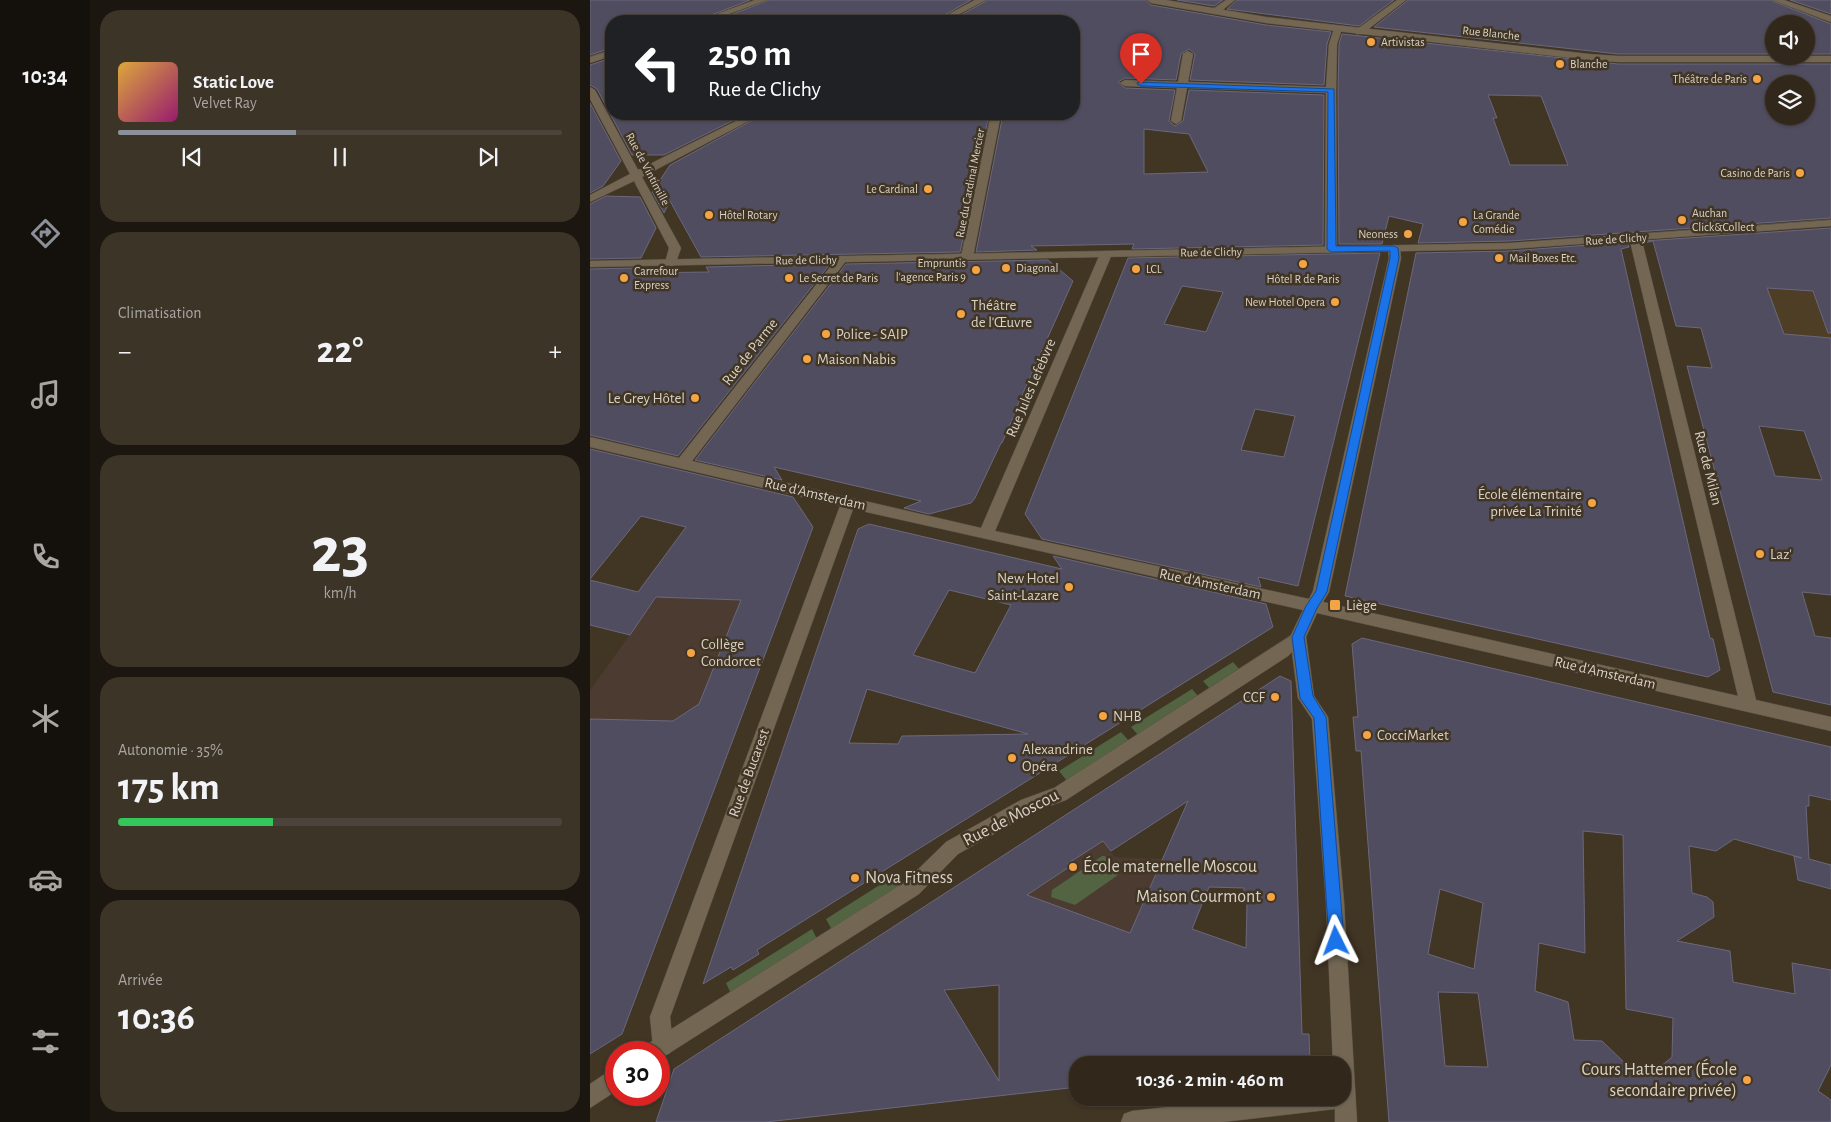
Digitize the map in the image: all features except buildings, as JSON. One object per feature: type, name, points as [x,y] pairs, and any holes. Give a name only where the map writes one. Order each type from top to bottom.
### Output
[{"type":"street","points":[[719,15],[763,0]]},
{"type":"street","points":[[952,15],[982,0]]},
{"type":"street","name":"Rue Blanche","points":[[1151,0],[1266,20],[1359,32],[1618,59],[1831,59]]},
{"type":"street","points":[[1216,12],[1232,0]]},
{"type":"street","points":[[1359,32],[1402,0]]},
{"type":"street","points":[[1776,0],[1831,19]]},
{"type":"street","points":[[1331,249],[1331,90],[1333,44],[1338,29]]},
{"type":"street","points":[[1176,121],[1188,54]]},
{"type":"street","points":[[590,60],[605,55]]},
{"type":"street","points":[[1125,83],[1331,90]]},
{"type":"street","name":"Rue de Vintimille","points":[[590,90],[605,119]]},
{"type":"street","name":"Rue de Vintimille","points":[[606,120],[675,248],[671,262]]},
{"type":"street","points":[[590,199],[744,120]]},
{"type":"street","name":"Rue du Cardinal Mercier","points":[[967,257],[995,120]]},
{"type":"street","name":"Rue de Clichy","points":[[590,264],[1510,246],[1831,223]]},
{"type":"street","name":"Rue de Milan","points":[[1635,237],[1749,706]]},
{"type":"street","points":[[1343,1056],[1334,902],[1320,717],[1306,698],[1298,637],[1312,606],[1321,592],[1395,258],[1394,248]]},
{"type":"street","name":"Rue Jules Lefebvre","points":[[986,534],[1106,254]]},
{"type":"street","name":"Rue de Parme","points":[[682,463],[842,259]]},
{"type":"street","name":"Rue d'Amsterdam","points":[[590,442],[986,534],[1831,724]]},
{"type":"street","name":"Rue de Bucarest","points":[[658,1041],[660,1017],[848,502]]},
{"type":"street","name":"Rue de Moscou","points":[[670,1041],[912,888],[952,848],[1027,806],[1060,794],[1282,651],[1298,637]]},
{"type":"street","points":[[590,1097],[605,1086]]},
{"type":"street","points":[[1132,1122],[1268,1106]]},
{"type":"street","points":[[1345,1106],[1346,1122]]},
{"type":"shaded area","points":[[1764,238],[1831,290],[1831,338],[1756,332]]},
{"type":"shaded area","name":"Collège Condorcet","points":[[732,493],[801,509],[813,527],[723,767],[590,762],[590,690]]},
{"type":"shaded area","name":"École maternelle Moscou","points":[[1077,807],[1115,857],[1162,859],[1130,933],[1048,903],[955,887]]},
{"type":"green space","points":[[1233,662],[1240,670],[1210,689],[1203,681]]},
{"type":"green space","points":[[1192,689],[1199,697],[1138,735],[1131,727]]},
{"type":"green space","points":[[1121,732],[1129,741],[1067,781],[1059,771]]},
{"type":"green space","points":[[1102,856],[1105,856],[1118,875],[1075,905],[1051,897],[1052,890]]},
{"type":"green space","points":[[897,874],[903,884],[832,930],[826,919]]},
{"type":"green space","points":[[812,929],[817,939],[731,994],[726,983]]},
{"type":"place","name":"Artivistas","points":[[1371,42]]},
{"type":"place","name":"Blanche","points":[[1560,64]]},
{"type":"place","name":"Théâtre de Paris","points":[[1757,79]]},
{"type":"place","name":"Casino de Paris","points":[[1800,173]]},
{"type":"place","name":"Le Cardinal","points":[[928,189]]},
{"type":"place","name":"Hôtel Rotary","points":[[709,215]]},
{"type":"place","name":"Auchan Click&Collect","points":[[1682,220]]},
{"type":"place","name":"La Grande Comédie","points":[[1463,222]]},
{"type":"place","name":"Neoness","points":[[1408,234]]},
{"type":"place","name":"Mail Boxes Etc.","points":[[1499,258]]},
{"type":"place","name":"Hôtel R de Paris","points":[[1303,264]]},
{"type":"place","name":"Diagonal","points":[[1006,268]]},
{"type":"place","name":"LCL","points":[[1136,269]]},
{"type":"place","name":"Empruntis l'agence Paris 9","points":[[976,270]]},
{"type":"place","name":"Carrefour Express","points":[[624,278]]},
{"type":"place","name":"Le Secret de Paris","points":[[789,278]]},
{"type":"place","name":"New Hotel Opera","points":[[1335,302]]},
{"type":"place","name":"Théâtre de l'Œuvre","points":[[961,314]]},
{"type":"place","name":"Police - SAIP","points":[[826,334]]},
{"type":"place","name":"Maison Nabis","points":[[807,359]]},
{"type":"place","name":"Le Grey Hôtel","points":[[695,398]]},
{"type":"place","name":"École élémentaire privée La Trinité","points":[[1592,503]]},
{"type":"place","name":"Laz'","points":[[1760,554]]},
{"type":"place","name":"New Hotel Saint-Lazare","points":[[1069,587]]},
{"type":"place","name":"Liège","points":[[1335,605]]},
{"type":"place","name":"Collège Condorcet","points":[[691,653]]},
{"type":"place","name":"CCF","points":[[1275,697]]},
{"type":"place","name":"NHB","points":[[1103,716]]},
{"type":"place","name":"CocciMarket","points":[[1367,735]]},
{"type":"place","name":"Alexandrine Opéra","points":[[1012,758]]},
{"type":"place","name":"École maternelle Moscou","points":[[1073,867]]},
{"type":"place","name":"Nova Fitness","points":[[855,878]]},
{"type":"place","name":"Maison Courmont","points":[[1271,897]]},
{"type":"place","name":"Cours Hattemer (École secondaire privée)","points":[[1747,1080]]},
{"type":"route","points":[[1141,84],[1331,90],[1331,249],[1394,248],[1395,258],[1321,592],[1303,623],[1298,637],[1306,698],[1320,717],[1336,941]]}]
